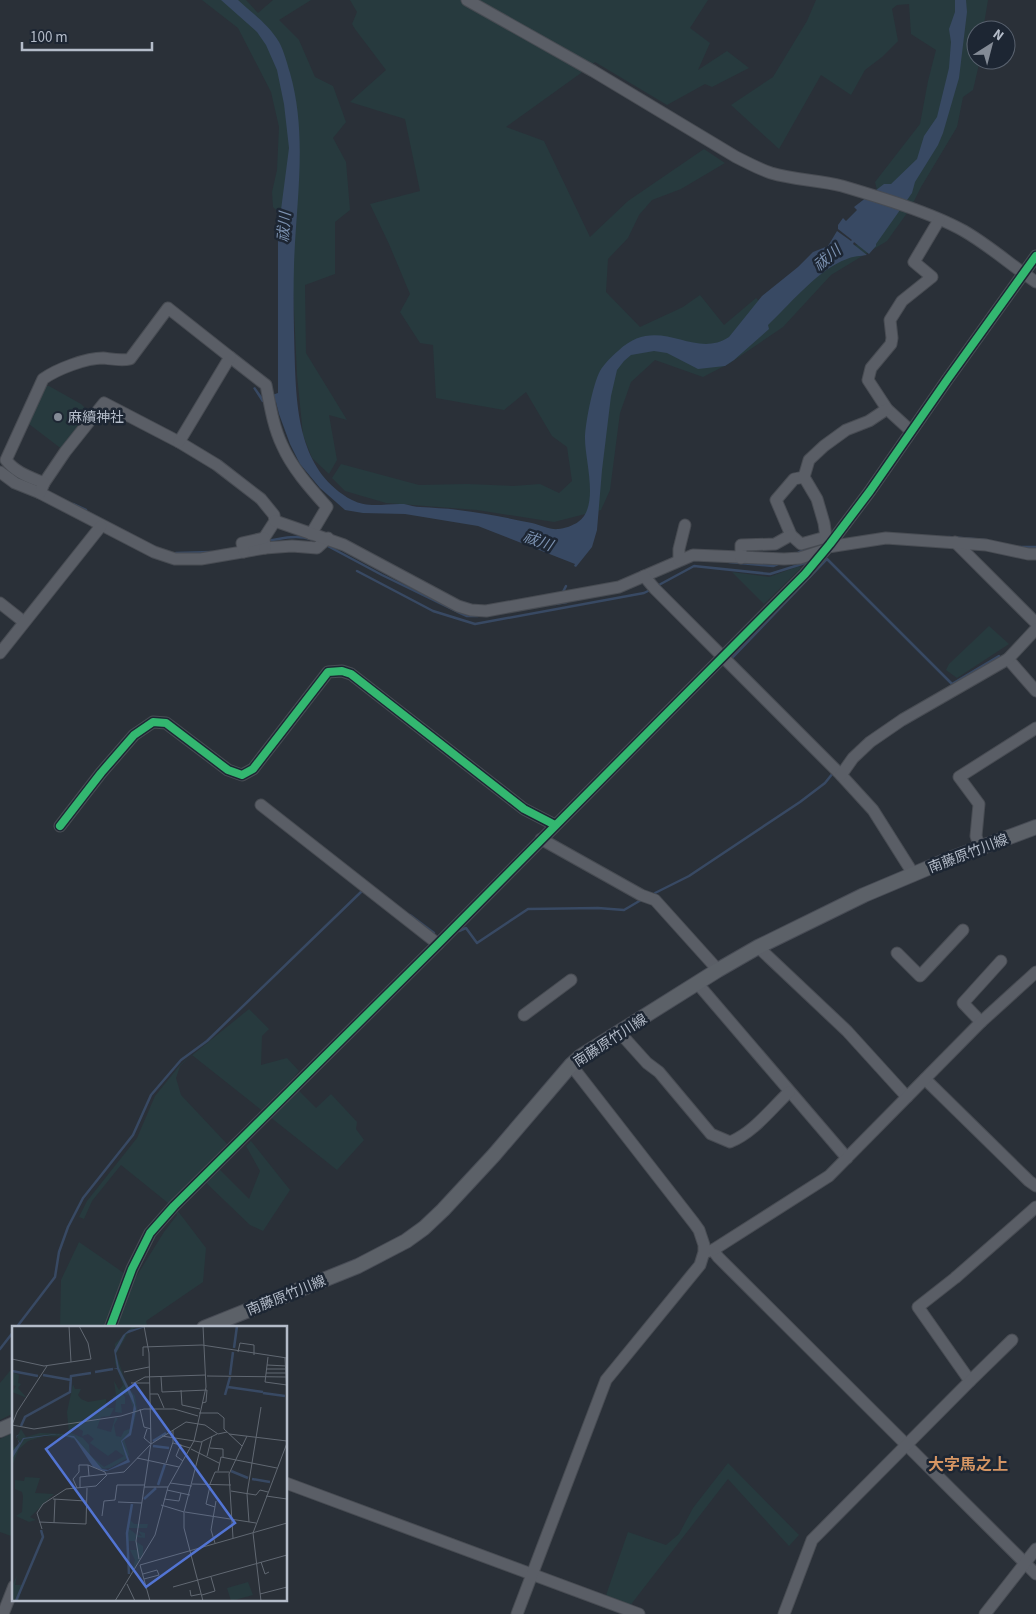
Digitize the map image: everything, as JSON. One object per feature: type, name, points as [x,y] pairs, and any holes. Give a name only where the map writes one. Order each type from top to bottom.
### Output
[{"type":"main road","name":"南藤原竹川線","points":[[209,1326],[358,1266],[406,1241],[424,1228],[443,1210],[581,1056],[718,970],[758,947],[864,895],[1036,827]]},
{"type":"main road","points":[[0,1430],[12,1425]]},
{"type":"street","points":[[467,0],[510,23],[736,157],[759,168],[782,175],[826,182],[939,220],[973,236],[1036,282]]},
{"type":"street","points":[[911,431],[887,409],[868,380],[871,368],[891,344],[890,320],[902,301],[932,277],[914,262],[939,220]]},
{"type":"street","points":[[111,1326],[132,1269],[150,1233],[174,1206],[438,944],[540,839],[796,583],[827,545],[911,431],[1036,256]]},
{"type":"street","points":[[311,534],[327,507],[295,468],[282,445],[271,412],[266,385],[168,308],[130,359],[93,359],[51,374],[43,379],[6,460],[12,467],[42,488],[101,526],[154,552],[175,559],[201,559],[265,543],[317,548],[328,538]]},
{"type":"street","points":[[179,442],[230,356]]},
{"type":"street","points":[[42,488],[65,452],[104,403],[179,442],[217,465],[261,499],[274,515],[275,521],[265,543]]},
{"type":"street","points":[[804,476],[810,460],[824,446],[846,430],[869,421],[887,409]]},
{"type":"street","points":[[0,472],[14,483],[42,488]]},
{"type":"street","points":[[804,476],[794,479],[776,500],[791,535],[801,544],[827,545],[886,538],[986,545],[1036,554]]},
{"type":"street","points":[[804,476],[817,499],[824,523],[827,545]]},
{"type":"street","points":[[275,521],[344,545],[458,606],[471,610],[486,610],[619,586],[646,578],[688,556],[700,554],[741,558],[796,559],[827,545]]},
{"type":"street","points":[[679,560],[679,549],[685,525]]},
{"type":"street","points":[[0,653],[101,526]]},
{"type":"street","points":[[741,558],[741,545],[775,544],[791,535]]},
{"type":"street","points":[[955,542],[1036,623]]},
{"type":"street","points":[[646,578],[655,590],[842,775],[874,810],[914,875]]},
{"type":"street","points":[[0,602],[24,622]]},
{"type":"street","points":[[842,775],[853,758],[870,742],[902,720],[1008,659],[1036,629]]},
{"type":"street","points":[[1008,659],[1036,691]]},
{"type":"street","points":[[60,826],[101,773],[134,735],[153,722],[166,723],[228,770],[242,775],[253,769],[328,672],[342,671],[351,674],[524,809],[555,825]]},
{"type":"street","points":[[980,848],[976,836],[979,804],[959,777],[1036,728]]},
{"type":"street","points":[[261,805],[438,944]]},
{"type":"street","points":[[540,839],[641,895],[655,900],[718,970]]},
{"type":"street","points":[[897,953],[920,976],[963,930]]},
{"type":"street","points":[[758,947],[847,1031],[907,1097]]},
{"type":"street","points":[[981,1022],[963,1003],[1001,962]]},
{"type":"street","points":[[518,1614],[606,1380],[627,1352],[696,1271],[709,1251],[829,1176],[981,1022],[1036,972]]},
{"type":"street","points":[[524,1015],[571,980]]},
{"type":"street","points":[[697,983],[847,1158]]},
{"type":"street","points":[[620,1033],[647,1063],[659,1072],[711,1134],[730,1142],[738,1139],[754,1126],[789,1092]]},
{"type":"street","points":[[571,1065],[694,1222],[709,1251],[718,1257],[1036,1574]]},
{"type":"street","points":[[925,1079],[1036,1186]]},
{"type":"street","points":[[970,1381],[918,1307],[955,1278],[1036,1207]]},
{"type":"street","points":[[784,1614],[812,1540],[1012,1340]]},
{"type":"street","points":[[288,1484],[640,1614]]},
{"type":"street","points":[[985,1614],[1036,1550]]},
{"type":"street","points":[[3,1614],[12,1591]]},
{"type":"green space","points":[[202,0],[246,0],[258,13],[273,0],[311,0],[279,20],[299,40],[315,77],[333,86],[346,122],[333,138],[346,162],[350,210],[335,222],[335,274],[305,285],[306,353],[347,420],[329,415],[337,460],[329,474],[312,458],[303,435],[297,375],[290,223],[273,207],[272,192],[277,170],[279,127],[271,92],[238,28]]},
{"type":"green space","points":[[350,0],[708,0],[690,28],[710,43],[698,70],[727,51],[749,68],[712,87],[705,84],[667,105],[595,62],[506,127],[544,141],[590,237],[628,201],[704,149],[725,163],[681,189],[652,200],[639,215],[628,238],[608,259],[606,292],[640,327],[683,307],[700,295],[724,325],[756,298],[774,317],[845,249],[876,238],[884,219],[875,182],[920,124],[936,50],[911,34],[909,4],[897,5],[892,9],[898,41],[865,70],[851,95],[821,75],[779,149],[731,105],[773,77],[807,21],[816,0],[988,0],[985,20],[966,20],[966,70],[978,70],[973,90],[963,97],[957,127],[910,209],[887,241],[831,275],[783,327],[730,363],[703,377],[655,360],[631,382],[620,413],[610,490],[601,510],[554,522],[477,510],[386,503],[345,491],[332,478],[341,464],[419,485],[467,484],[513,486],[540,484],[559,493],[572,481],[567,447],[552,436],[526,392],[504,410],[436,398],[433,345],[420,343],[400,312],[410,294],[370,204],[420,191],[405,119],[350,102],[386,70],[352,24],[357,12]]},
{"type":"green space","points":[[45,386],[49,386],[81,404],[91,414],[63,450],[29,424]]},
{"type":"green space","points":[[799,566],[801,568],[764,604],[732,572],[769,577]]},
{"type":"green space","points":[[989,626],[1009,644],[957,678],[946,670],[949,664]]},
{"type":"green space","points":[[249,1009],[269,1029],[262,1036],[261,1065],[287,1058],[299,1071],[290,1082],[316,1108],[331,1094],[357,1122],[356,1129],[364,1140],[337,1170],[192,1055]]},
{"type":"green space","points":[[190,1057],[180,1066],[176,1078],[181,1095],[229,1146],[213,1163],[249,1199],[260,1171],[246,1146],[251,1141],[290,1190],[263,1231],[250,1225],[199,1176],[171,1202],[206,1248],[203,1282],[146,1321],[147,1326],[60,1326],[61,1280],[79,1242],[134,1280],[177,1215],[168,1203],[121,1165],[92,1201],[84,1219],[79,1217],[87,1201],[137,1138],[155,1096],[180,1065]]},
{"type":"green space","points":[[12,1368],[12,1414],[0,1420],[0,1383]]},
{"type":"green space","points":[[12,1433],[12,1536],[0,1532],[0,1439]]},
{"type":"green space","points":[[728,1463],[799,1535],[789,1546],[728,1479],[629,1607],[605,1598],[628,1532],[666,1545],[679,1534],[693,1508]]},
{"type":"water","name":"祓川","points":[[221,0],[238,0],[270,30],[281,46],[290,73],[295,97],[300,145],[294,278],[296,387],[301,424],[306,442],[322,475],[335,489],[358,503],[378,505],[404,504],[418,507],[453,509],[505,517],[560,529],[578,522],[585,515],[588,506],[590,483],[585,432],[595,385],[600,371],[608,360],[633,340],[648,336],[662,336],[702,344],[716,343],[729,337],[762,296],[798,267],[813,252],[828,246],[837,231],[851,241],[838,229],[838,225],[843,218],[846,221],[857,210],[854,207],[884,184],[891,184],[917,159],[924,136],[937,117],[949,68],[951,42],[949,29],[955,12],[955,0],[966,0],[967,12],[959,78],[943,133],[938,145],[915,182],[912,193],[869,254],[854,242],[853,244],[867,255],[847,259],[826,270],[797,295],[768,325],[769,329],[725,366],[698,369],[667,353],[654,351],[631,355],[617,370],[611,396],[597,530],[592,547],[576,567],[574,566],[575,564],[478,526],[405,514],[363,513],[345,510],[320,488],[300,464],[290,444],[276,402],[262,402],[253,388],[255,387],[263,398],[278,393],[278,233],[289,148],[284,104],[277,70],[266,45],[257,32]]},
{"type":"waterway","points":[[73,504],[86,510]]},
{"type":"waterway","points":[[267,541],[295,537],[311,539]]},
{"type":"waterway","points":[[949,537],[985,540]]},
{"type":"waterway","points":[[326,545],[458,612],[467,616],[478,616]]},
{"type":"waterway","points":[[1020,547],[1036,547]]},
{"type":"waterway","points":[[796,554],[806,548]]},
{"type":"waterway","points":[[176,553],[211,552]]},
{"type":"waterway","points":[[733,657],[827,559],[952,684],[999,656]]},
{"type":"waterway","points":[[729,562],[773,566],[778,564]]},
{"type":"waterway","points":[[657,586],[694,566],[770,574],[805,563]]},
{"type":"waterway","points":[[357,571],[433,611],[475,624],[644,593],[650,590]]},
{"type":"waterway","points":[[563,592],[566,586]]},
{"type":"waterway","points":[[555,604],[567,602]]},
{"type":"waterway","points":[[655,893],[689,876],[800,802],[825,783],[833,773]]},
{"type":"waterway","points":[[18,1326],[55,1277],[59,1252],[68,1227],[83,1198],[133,1135],[151,1095],[181,1060],[207,1041],[362,891]]},
{"type":"waterway","points":[[459,931],[466,928],[477,943],[528,909],[598,908],[624,910],[641,900]]},
{"type":"waterway","points":[[410,915],[434,933]]},
{"type":"waterway","points":[[0,1349],[12,1334]]},
{"type":"cycle path","points":[[111,1326],[132,1269],[150,1233],[174,1206],[438,944],[805,574],[870,491],[1036,256]]},
{"type":"cycle path","points":[[60,826],[101,773],[134,735],[153,722],[166,723],[228,770],[242,775],[253,769],[328,672],[342,671],[351,674],[524,809],[555,825]]},
{"type":"place","name":"麻續神社","points":[[58,417]]},
{"type":"district","name":"大字馬之上","points":[[968,1464]]}]
